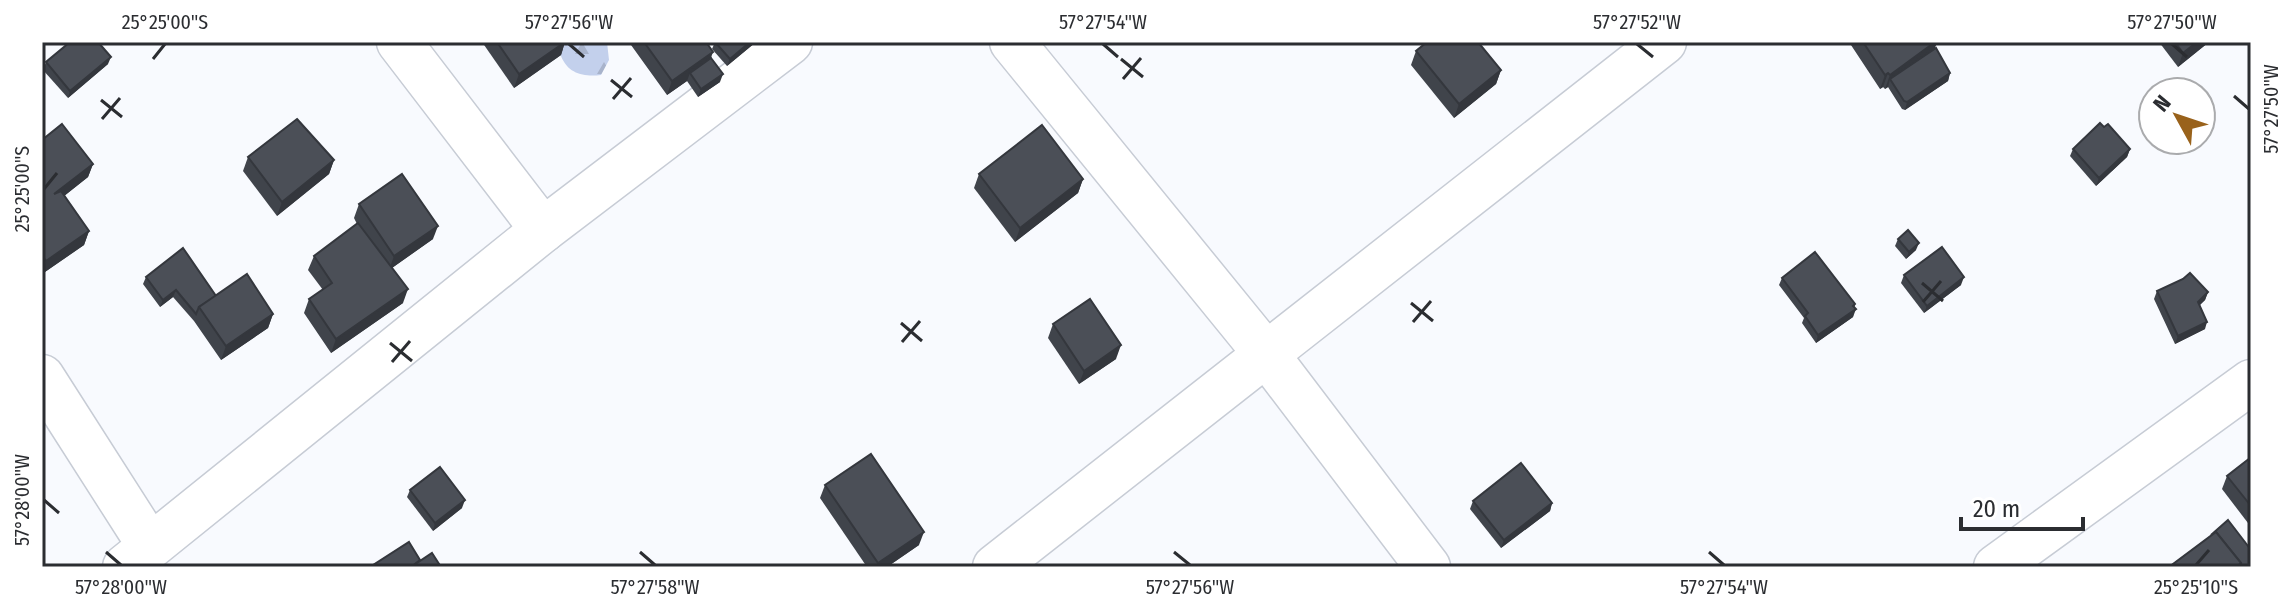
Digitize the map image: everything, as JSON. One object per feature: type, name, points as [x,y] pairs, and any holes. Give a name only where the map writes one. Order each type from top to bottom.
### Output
[{"type":"street","points":[[399,42],[543,230]]},
{"type":"street","points":[[42,377],[137,556],[543,230],[790,42]]},
{"type":"street","points":[[1012,42],[1267,355],[1428,567]]},
{"type":"street","points":[[995,567],[1664,42]]},
{"type":"street","points":[[1996,567],[2251,382]]},
{"type":"green space","points":[[558,42],[607,42],[609,60],[601,75],[583,75],[568,67],[560,54]]},
{"type":"building","points":[[70,42],[98,42],[111,57],[70,91],[46,62]]},
{"type":"building","points":[[497,42],[565,42],[519,74]]},
{"type":"building","points":[[644,42],[706,42],[713,52],[672,81]]},
{"type":"building","points":[[715,42],[750,42],[730,59]]},
{"type":"building","points":[[1427,42],[1478,42],[1501,70],[1459,104],[1416,51]]},
{"type":"building","points":[[1863,42],[1935,42],[1890,75],[1885,75]]},
{"type":"building","points":[[2175,42],[2197,42],[2183,53]]},
{"type":"building","points":[[1936,48],[1950,73],[1907,102],[1904,101],[1890,79]]},
{"type":"building","points":[[711,58],[723,74],[701,89],[690,73]]},
{"type":"building","points":[[297,119],[334,160],[282,202],[248,157]]},
{"type":"building","points":[[2100,123],[2104,127],[2108,124],[2130,149],[2099,178],[2073,149]]},
{"type":"building","points":[[62,124],[93,164],[54,194],[61,191],[89,231],[46,261],[42,255],[42,140]]},
{"type":"building","points":[[1042,125],[1083,179],[1020,228],[979,174]]},
{"type":"building","points":[[402,174],[438,226],[394,256],[359,204]]},
{"type":"building","points":[[358,223],[408,289],[336,339],[309,299],[332,283],[314,256]]},
{"type":"building","points":[[1908,230],[1919,243],[1909,252],[1898,239]]},
{"type":"building","points":[[1942,247],[1964,277],[1927,306],[1904,275]]},
{"type":"building","points":[[183,248],[216,296],[199,307],[196,314],[176,290],[163,300],[146,277]]},
{"type":"building","points":[[1815,252],[1856,309],[1818,335],[1805,316],[1808,313],[1782,278]]},
{"type":"building","points":[[2190,273],[2208,292],[2198,302],[2207,322],[2178,336],[2157,291]]},
{"type":"building","points":[[247,274],[273,314],[226,346],[199,307]]},
{"type":"building","points":[[1090,299],[1121,345],[1084,371],[1053,324]]},
{"type":"building","points":[[871,454],[924,532],[878,563],[825,485]]},
{"type":"building","points":[[2251,460],[2251,506],[2227,476]]},
{"type":"building","points":[[1521,463],[1552,503],[1504,540],[1473,501]]},
{"type":"building","points":[[440,467],[465,500],[435,523],[410,490]]},
{"type":"building","points":[[2228,520],[2251,550],[2251,567],[2239,567],[2241,563],[2216,532],[2211,535]]},
{"type":"building","points":[[2216,532],[2241,563],[2236,567],[2169,567]]},
{"type":"building","points":[[409,542],[420,560],[411,567],[370,567]]},
{"type":"building","points":[[432,553],[441,567],[411,567]]}]
